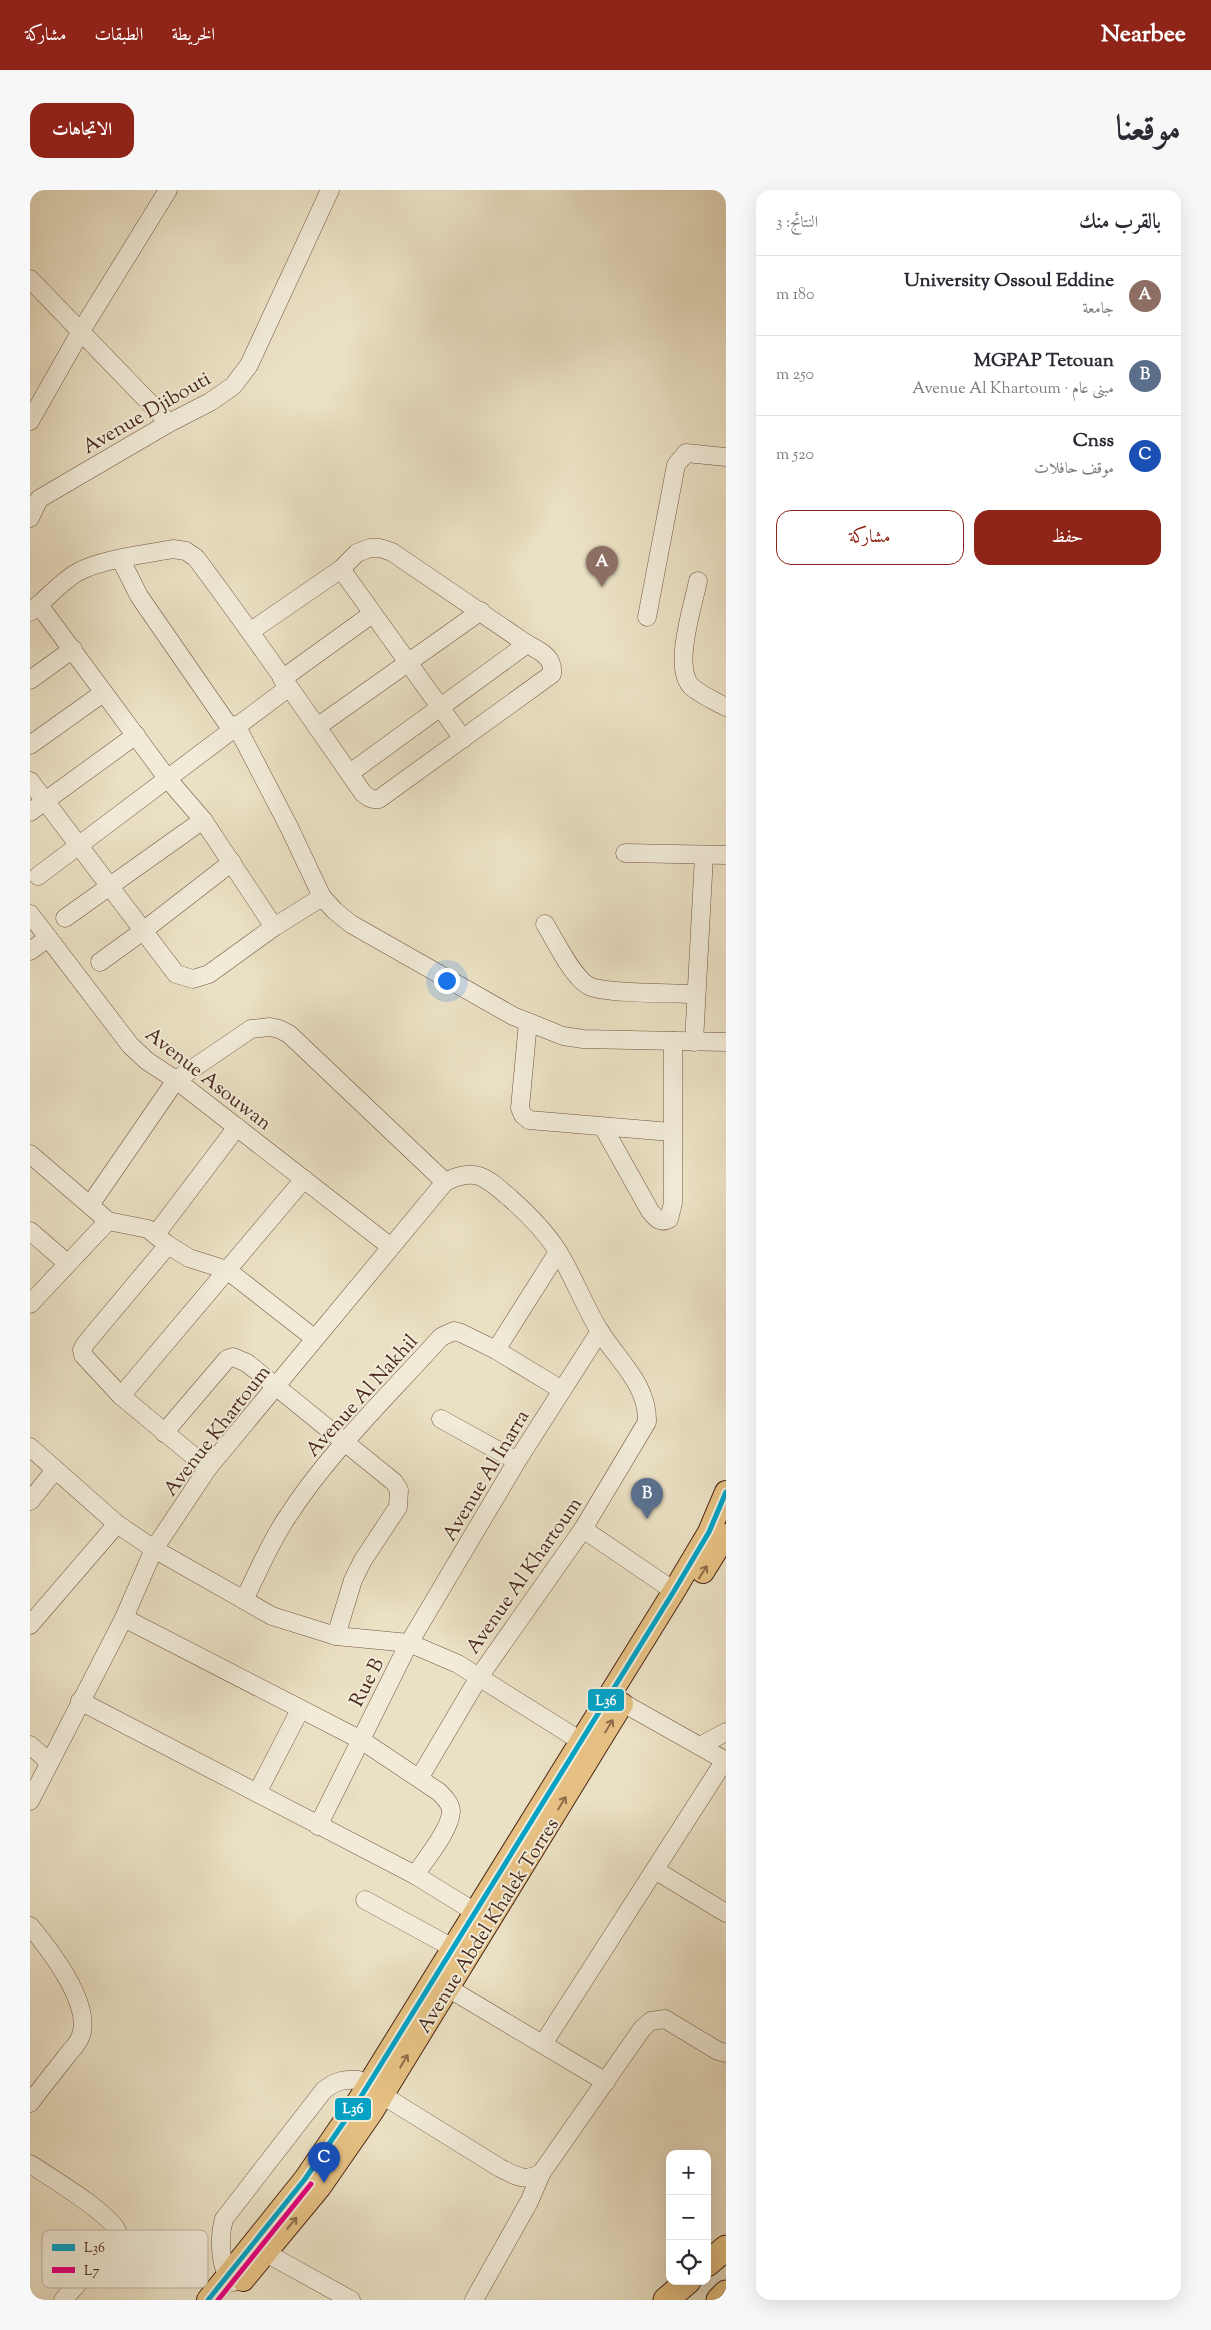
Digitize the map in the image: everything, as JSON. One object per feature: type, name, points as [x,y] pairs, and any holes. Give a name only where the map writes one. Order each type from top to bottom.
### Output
[{"type":"highway","points":[[711,2261],[726,2248]]},
{"type":"highway","points":[[666,2300],[683,2285]]},
{"type":"highway","points":[[719,2300],[726,2294]]},
{"type":"main road","name":"Avenue Abdel Khalek Torres","points":[[230,2288],[305,2179],[375,2090],[448,1988],[709,1532],[726,1492]]},
{"type":"main road","name":"Avenue Abdel Khalek Torres","points":[[208,2300],[230,2288],[266,2253],[320,2187],[475,1912],[588,1745],[623,1703],[726,1535]]},
{"type":"street","points":[[30,421],[81,331],[168,190]]},
{"type":"street","name":"Avenue Djibouti","points":[[30,518],[35,496],[210,402],[233,386],[249,365],[330,190]]},
{"type":"street","points":[[30,279],[169,423]]},
{"type":"street","points":[[646,617],[676,466],[686,452],[726,457]]},
{"type":"street","points":[[251,631],[341,569],[357,553],[370,548],[380,548],[392,552],[527,644],[546,654],[553,668],[552,674],[379,799],[369,799],[285,683],[251,631],[196,558],[186,551],[174,549],[97,564],[65,580],[34,608],[72,649],[167,778],[203,820],[274,927]]},
{"type":"street","points":[[121,560],[138,596],[233,727],[290,827],[322,897],[351,924],[528,1022],[563,1036],[583,1039],[726,1042]]},
{"type":"street","points":[[341,569],[463,739]]},
{"type":"street","points":[[698,581],[682,658],[684,676],[692,687],[726,708]]},
{"type":"street","points":[[317,727],[480,611]]},
{"type":"street","points":[[38,876],[233,727],[372,614]]},
{"type":"street","points":[[350,773],[527,644]]},
{"type":"street","points":[[30,680],[72,649]]},
{"type":"street","points":[[30,745],[103,693]]},
{"type":"street","points":[[30,812],[136,735]]},
{"type":"street","points":[[30,781],[176,974],[193,979],[209,974],[274,927],[322,897]]},
{"type":"street","points":[[65,918],[203,820]]},
{"type":"street","points":[[625,853],[726,855]]},
{"type":"street","points":[[694,1042],[704,856]]},
{"type":"street","points":[[100,962],[144,931],[232,862]]},
{"type":"street","name":"Avenue Asouwan","points":[[30,914],[130,1045],[147,1061],[176,1080],[391,1247]]},
{"type":"street","points":[[546,924],[578,976],[589,986],[610,990],[696,994]]},
{"type":"street","points":[[30,951],[48,938]]},
{"type":"street","points":[[528,1022],[520,1108],[523,1115],[529,1120],[671,1132]]},
{"type":"street","points":[[90,1205],[176,1080],[251,1029],[270,1027],[279,1029],[289,1034],[445,1182],[460,1174],[471,1174],[488,1178],[540,1227],[558,1252],[600,1331]]},
{"type":"street","points":[[603,1127],[650,1211],[658,1220],[664,1222],[669,1219],[672,1203],[672,1042]]},
{"type":"street","points":[[208,1468],[121,1396],[85,1360],[82,1350],[162,1240],[237,1127]]},
{"type":"street","points":[[30,1154],[108,1220],[136,1225],[189,1258],[227,1270],[314,1338]]},
{"type":"street","points":[[121,1396],[304,1180]]},
{"type":"street","name":"Avenue Khartoum","points":[[30,1801],[124,1618],[154,1549],[208,1468],[445,1182]]},
{"type":"street","points":[[30,1304],[108,1220]]},
{"type":"street","points":[[30,1231],[67,1263]]},
{"type":"street","points":[[496,1350],[558,1252]]},
{"type":"street","name":"Avenue Al Inarra","points":[[409,1643],[517,1461],[600,1331]]},
{"type":"street","name":"Avenue Al Khartoum","points":[[420,1777],[479,1677],[583,1528],[647,1422],[647,1410],[643,1393],[600,1331]]},
{"type":"street","name":"Avenue Al Nakhil","points":[[244,1600],[272,1542],[299,1498],[442,1337],[454,1332],[496,1350],[562,1390]]},
{"type":"street","points":[[164,1433],[227,1359],[234,1357],[240,1359],[277,1387],[376,1465],[394,1482],[399,1490],[400,1499],[398,1506],[363,1560],[353,1580],[336,1636]]},
{"type":"street","points":[[441,1419],[517,1461]]},
{"type":"street","points":[[30,1447],[117,1524],[154,1549],[244,1600],[281,1619],[336,1636],[409,1643],[437,1653],[588,1745]]},
{"type":"street","points":[[30,1501],[55,1470]]},
{"type":"street","points":[[30,1625],[117,1524]]},
{"type":"street","points":[[583,1528],[674,1591]]},
{"type":"street","points":[[124,1618],[360,1740],[420,1777],[439,1792],[446,1799],[451,1810],[449,1823],[415,1876]]},
{"type":"street","name":"Rue B","points":[[318,1826],[409,1643]]},
{"type":"street","points":[[80,1701],[415,1876],[475,1912]]},
{"type":"street","points":[[543,2044],[726,1761],[623,1703]]},
{"type":"street","points":[[257,1793],[300,1710]]},
{"type":"street","points":[[700,1746],[726,1732]]},
{"type":"street","points":[[30,1745],[49,1762]]},
{"type":"street","points":[[655,1870],[726,1913]]},
{"type":"street","points":[[366,1900],[453,1948]]},
{"type":"street","points":[[30,1926],[59,1966],[80,2005],[84,2024],[80,2039],[30,2103]]},
{"type":"street","points":[[448,1988],[606,2082]]},
{"type":"street","points":[[474,2300],[529,2202],[542,2172],[642,2029],[658,2019],[665,2019],[718,2051],[726,2053]]},
{"type":"street","points":[[230,2288],[220,2235],[224,2219],[324,2090],[343,2079],[358,2080],[500,2168],[520,2178],[528,2179],[542,2172]]},
{"type":"street","points":[[30,2164],[81,2198],[112,2223],[117,2230]]},
{"type":"street","points":[[266,2253],[326,2294],[351,2300]]},
{"type":"street","points":[[63,2300],[74,2288]]},
{"type":"transit line","name":"L36","points":[[208,2300],[305,2179],[357,2103],[674,1591],[709,1532],[726,1492]]},
{"type":"transit line","name":"L7","points":[[218,2300],[311,2184]]},
{"type":"place","name":"University Ossoul Eddine","points":[[602,587]]},
{"type":"place","name":"MGPAP Tetouan","points":[[647,1519]]},
{"type":"place","name":"Cnss","points":[[324,2183]]}]
